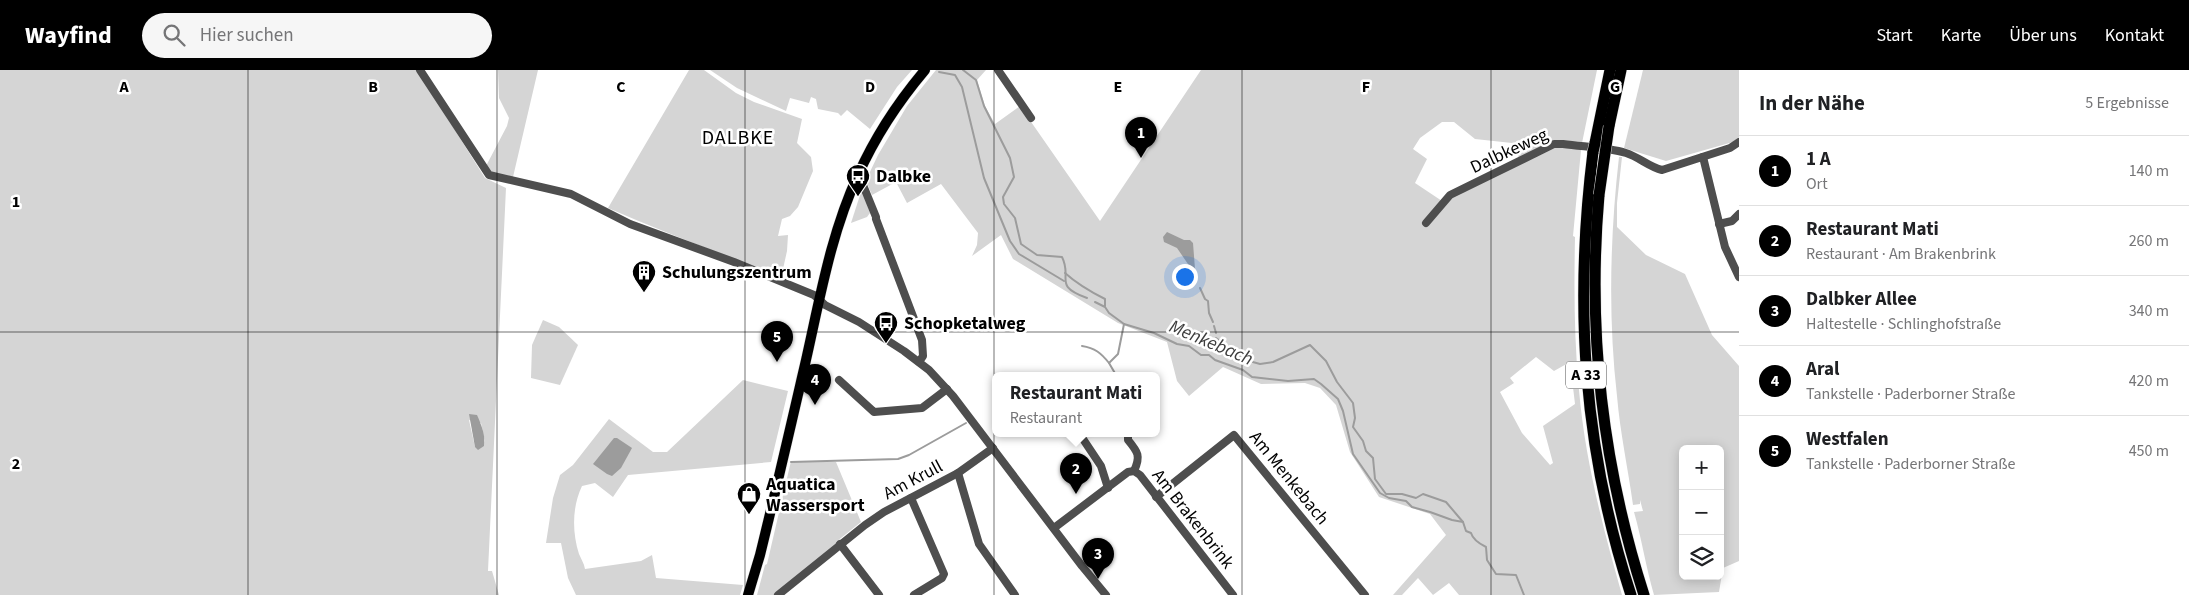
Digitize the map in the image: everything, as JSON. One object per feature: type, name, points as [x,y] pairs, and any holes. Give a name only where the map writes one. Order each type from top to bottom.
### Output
[{"type":"highway","name":"A 33","points":[[1610,70],[1594,147],[1584,235],[1582,293],[1585,357],[1597,459],[1611,523],[1631,595]]},
{"type":"highway","name":"A 33","points":[[1622,70],[1609,126],[1599,195],[1594,290],[1600,396],[1614,480],[1644,595]]},
{"type":"main road","points":[[748,595],[762,546],[839,226],[855,180],[888,120],[924,70]]},
{"type":"street","points":[[420,70],[489,175],[572,194],[630,224],[740,264],[814,295],[888,340],[919,362],[947,389],[1106,595]]},
{"type":"street","points":[[998,70],[1031,118]]},
{"type":"street","name":"Dalbkeweg","points":[[1426,223],[1450,196],[1554,144],[1625,153],[1635,156],[1655,169],[1662,170],[1703,158],[1730,148],[1739,142]]},
{"type":"street","points":[[1703,158],[1725,246],[1739,277]]},
{"type":"street","points":[[855,180],[863,185],[922,340],[923,356],[919,362]]},
{"type":"street","points":[[1719,224],[1732,221],[1739,214]]},
{"type":"street","points":[[839,380],[874,412],[922,408],[947,389]]},
{"type":"street","name":"Am Menkebach","points":[[1156,497],[1234,435],[1365,595]]},
{"type":"street","points":[[1082,437],[1101,466],[1108,488]]},
{"type":"street","points":[[1128,437],[1128,440],[1139,452],[1140,458],[1134,471]]},
{"type":"street","name":"Am Krull","points":[[778,595],[840,544],[884,512],[958,473],[993,448]]},
{"type":"street","name":"Am Brakenbrink","points":[[1054,528],[1128,472],[1134,471],[1140,474],[1233,595]]},
{"type":"street","points":[[958,473],[979,544],[1015,595]]},
{"type":"street","points":[[912,498],[944,574],[942,578],[914,595]]},
{"type":"street","points":[[840,544],[879,595]]},
{"type":"shaded area","points":[[0,70],[417,70],[485,178],[506,188],[488,571],[492,571],[499,595],[0,595]],"holes":[[[469,420],[481,423],[485,441],[484,446],[475,447]]]},
{"type":"shaded area","points":[[498,70],[538,70],[513,177],[489,172],[486,166],[507,126],[509,118],[499,98]]},
{"type":"shaded area","points":[[689,70],[704,70],[736,93],[754,102],[802,119],[797,143],[811,157],[813,171],[798,207],[790,216],[782,219],[778,236],[788,235],[787,251],[781,278],[608,208]]},
{"type":"shaded area","points":[[710,70],[912,70],[897,87],[870,129],[847,110],[841,116],[838,113],[818,109],[816,99],[811,97],[809,103],[790,98],[786,111],[737,88]]},
{"type":"shaded area","points":[[936,70],[986,70],[977,80],[985,106],[995,124],[1020,106],[1100,221],[1201,70],[1597,70],[1582,143],[1564,141],[1519,158],[1512,143],[1475,139],[1454,122],[1442,122],[1420,138],[1413,149],[1427,159],[1415,183],[1442,201],[1554,147],[1563,146],[1581,150],[1573,236],[1575,237],[1575,314],[1579,390],[1590,468],[1622,595],[1459,595],[1449,583],[1433,595],[1418,578],[1402,595],[1393,595],[1446,535],[1430,514],[1379,497],[1350,452],[1336,405],[1320,388],[1305,383],[1261,384],[1223,367],[1189,396],[1177,381],[1167,342],[1118,323],[1013,259],[1001,235],[972,256],[977,245],[978,233],[941,184],[907,203],[896,182],[872,195],[867,183],[868,176],[907,106]],"holes":[[[1536,357],[1554,371],[1570,362],[1575,404],[1543,426],[1553,463],[1550,465],[1522,433],[1500,392],[1514,383],[1510,378]]]},
{"type":"shaded area","points":[[1643,70],[1739,70],[1739,137],[1733,142],[1666,161],[1624,148]]},
{"type":"shaded area","points":[[1619,157],[1622,157],[1617,203],[1617,227],[1646,255],[1685,274],[1712,335],[1739,366],[1739,561],[1724,568],[1724,445],[1679,445],[1679,580],[1721,580],[1719,592],[1654,595],[1651,585],[1634,512],[1643,511],[1640,500],[1640,504],[1633,505],[1620,423],[1614,366],[1611,276]]},
{"type":"shaded area","points":[[861,192],[870,213],[867,217],[851,223]]},
{"type":"shaded area","points":[[1167,232],[1184,240],[1190,240],[1193,243],[1195,269],[1190,267],[1177,248],[1164,242],[1163,237]]},
{"type":"shaded area","points":[[543,320],[559,327],[578,345],[560,385],[531,378],[532,345]]},
{"type":"shaded area","points":[[743,380],[788,391],[771,462],[628,475],[613,497],[595,483],[582,486],[576,502],[574,520],[577,546],[585,569],[641,561],[652,555],[656,578],[743,585],[740,595],[576,595],[568,578],[561,543],[546,543],[553,498],[560,475],[573,465],[609,419],[653,452],[667,452]]},
{"type":"shaded area","points":[[469,414],[477,415],[483,430],[484,446],[478,450],[475,447]]},
{"type":"shaded area","points":[[614,438],[632,448],[621,468],[612,476],[593,464]]},
{"type":"shaded area","points":[[791,461],[836,462],[861,522],[774,595],[757,595],[765,565],[767,564]]},
{"type":"waterway","name":"Menkebach","points":[[963,70],[976,80],[984,106],[1010,158],[1014,177],[1003,197],[1004,204],[1015,218],[1021,244],[1037,255],[1062,257],[1065,265],[1067,285],[1076,293],[1087,298]]},
{"type":"waterway","name":"Menkebach","points":[[939,72],[955,75],[962,87],[984,178],[1010,241],[1019,254],[1064,281]]},
{"type":"waterway","name":"Menkebach","points":[[1065,273],[1105,299],[1105,306]]},
{"type":"waterway","points":[[1200,288],[1205,299],[1208,301],[1209,313],[1213,322]]},
{"type":"waterway","name":"Menkebach","points":[[1095,302],[1105,307],[1109,313],[1124,324],[1154,333],[1177,344],[1189,346],[1201,355],[1209,355],[1215,360],[1243,370],[1252,377],[1288,381],[1314,379],[1338,399],[1343,411],[1353,454],[1380,493],[1389,498],[1406,501],[1412,507],[1463,522],[1466,531],[1471,533],[1475,540],[1486,547],[1487,560],[1496,574],[1516,575],[1524,595]]},
{"type":"waterway","points":[[1082,346],[1091,348],[1103,356],[1109,363],[1118,354],[1124,324]]},
{"type":"waterway","points":[[1214,326],[1216,333]]},
{"type":"waterway","points":[[1216,338],[1223,343]]},
{"type":"waterway","points":[[1235,351],[1242,359],[1260,364],[1273,362],[1310,345],[1326,361],[1337,382],[1353,403],[1355,418],[1353,427],[1363,441],[1366,451],[1373,458],[1375,479],[1386,494],[1402,494],[1416,498],[1423,494],[1446,502],[1463,522]]},
{"type":"waterway","points":[[1109,363],[1114,372]]},
{"type":"waterway","points":[[791,462],[898,459],[909,455],[966,423]]},
{"type":"place","name":"1 A","points":[[1141,158]]},
{"type":"place","name":"Dalbke","points":[[858,197]]},
{"type":"place","name":"Schulungszentrum","points":[[644,293]]},
{"type":"place","name":"Schopketalweg","points":[[886,344]]},
{"type":"place","name":"Westfalen","points":[[777,362]]},
{"type":"place","name":"Aral","points":[[815,405]]},
{"type":"place","name":"Restaurant Mati","points":[[1076,494]]},
{"type":"place","name":"Aquatica Wassersport","points":[[749,515]]},
{"type":"place","name":"Dalbker Allee","points":[[1098,579]]},
{"type":"district","name":"DALBKE","points":[[738,138]]}]
